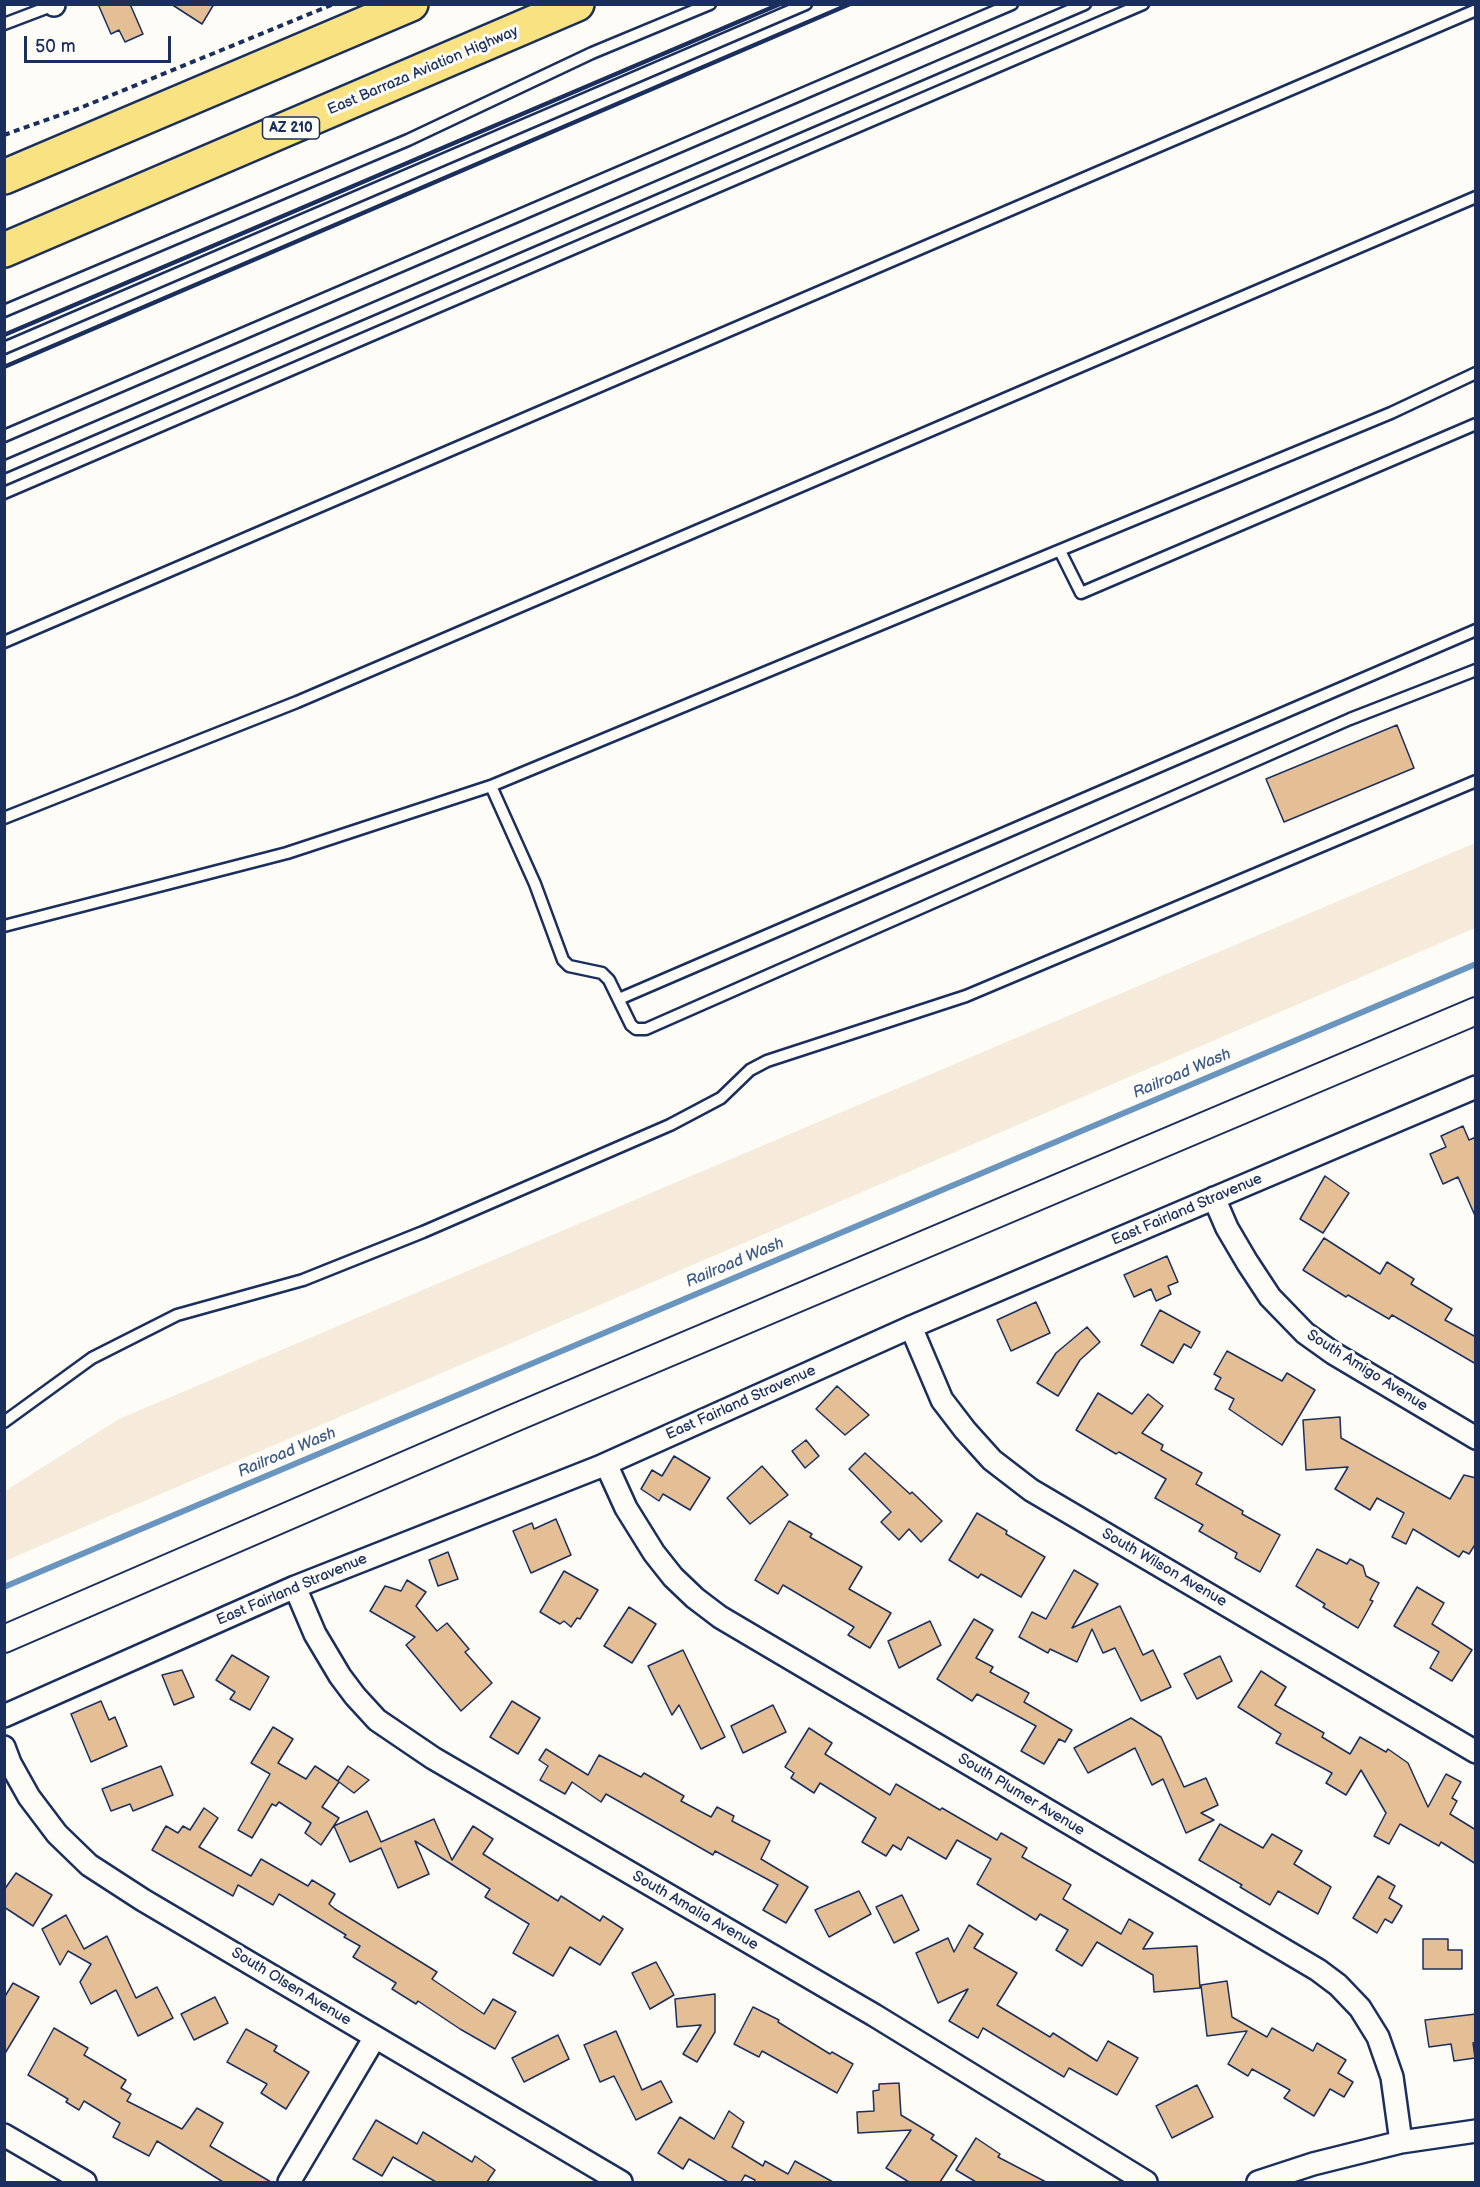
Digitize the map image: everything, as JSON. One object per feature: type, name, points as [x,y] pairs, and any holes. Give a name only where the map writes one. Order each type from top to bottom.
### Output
[{"type":"main road","points":[[4,177],[411,4]]},
{"type":"main road","name":"East Barraza Aviation Highway","points":[[4,250],[577,4]]},
{"type":"street","points":[[4,1639],[512,1419],[1476,1011]]},
{"type":"street","name":"East Fairland Stravenue","points":[[4,1716],[295,1587],[606,1464],[911,1327],[1476,1087]]},
{"type":"street","name":"South Amigo Avenue","points":[[1214,1198],[1227,1228],[1247,1263],[1270,1297],[1305,1333],[1333,1353],[1476,1438]]},
{"type":"street","name":"South Wilson Avenue","points":[[911,1327],[942,1400],[992,1460],[1030,1490],[1476,1752]]},
{"type":"street","name":"South Plumer Avenue","points":[[606,1464],[626,1508],[654,1553],[687,1591],[720,1617],[1318,1970],[1338,1984],[1360,2008],[1378,2037],[1392,2078],[1407,2140]]},
{"type":"street","name":"South Amalia Avenue","points":[[295,1587],[315,1634],[340,1676],[377,1720],[433,1758],[874,2015],[1146,2182]]},
{"type":"street","name":"South Olsen Avenue","points":[[4,1747],[29,1797],[57,1834],[88,1865],[621,2182]]},
{"type":"street","points":[[289,2182],[375,2037]]},
{"type":"street","points":[[1258,2182],[1307,2175],[1407,2140],[1476,2131]]},
{"type":"street","points":[[4,2135],[85,2182]]},
{"type":"lane","points":[[4,311],[408,140],[592,53],[710,4]]},
{"type":"lane","points":[[4,348],[806,4]]},
{"type":"lane","points":[[4,436],[1012,4]]},
{"type":"lane","points":[[4,467],[1085,4]]},
{"type":"lane","points":[[4,493],[1143,4]]},
{"type":"lane","points":[[4,24],[53,5]]},
{"type":"lane","points":[[4,642],[1476,10]]},
{"type":"lane","points":[[4,818],[297,702],[1476,197]]},
{"type":"lane","points":[[4,926],[287,853],[491,786],[1391,413],[1476,373]]},
{"type":"lane","points":[[1060,551],[1081,593],[1476,424]]},
{"type":"lane","points":[[619,999],[1476,630]]},
{"type":"lane","points":[[491,786],[535,884],[563,960],[569,966],[602,973],[609,980],[631,1025],[636,1029],[646,1029],[1350,719],[1476,670]]},
{"type":"lane","points":[[4,1422],[93,1358],[177,1315],[303,1280],[412,1236],[670,1125],[721,1098],[750,1070],[767,1061],[966,996],[1476,782]]},
{"type":"path","points":[[4,135],[80,108],[334,4]]},
{"type":"shaded area","points":[[1475,843],[1475,928],[5,1561],[5,1491],[119,1419]]},
{"type":"building","points":[[98,4],[130,4],[143,34],[125,42],[119,30],[111,34]]},
{"type":"building","points":[[171,4],[214,4],[202,24]]},
{"type":"building","points":[[1397,725],[1414,768],[1284,822],[1266,779]]},
{"type":"building","points":[[1463,1126],[1469,1140],[1476,1137],[1476,1218],[1458,1177],[1443,1184],[1430,1154],[1446,1147],[1441,1136]]},
{"type":"building","points":[[1325,1176],[1349,1193],[1323,1233],[1300,1219]]},
{"type":"building","points":[[1324,1238],[1380,1274],[1387,1262],[1414,1279],[1411,1284],[1452,1309],[1445,1320],[1476,1337],[1476,1364],[1392,1315],[1389,1319],[1348,1295],[1346,1297],[1303,1270]]},
{"type":"building","points":[[1167,1256],[1178,1282],[1168,1286],[1171,1294],[1156,1301],[1151,1289],[1134,1297],[1124,1275]]},
{"type":"building","points":[[1036,1302],[1050,1333],[1011,1351],[997,1320]]},
{"type":"building","points":[[1160,1310],[1200,1332],[1191,1348],[1184,1344],[1173,1363],[1141,1345]]},
{"type":"building","points":[[1087,1327],[1100,1342],[1080,1360],[1058,1396],[1037,1383],[1056,1353]]},
{"type":"building","points":[[1227,1351],[1282,1381],[1287,1373],[1315,1390],[1282,1445],[1229,1409],[1234,1399],[1215,1389],[1221,1378],[1214,1374]]},
{"type":"building","points":[[837,1386],[869,1415],[845,1435],[816,1409]]},
{"type":"building","points":[[1098,1393],[1132,1414],[1148,1394],[1163,1406],[1142,1433],[1163,1445],[1161,1450],[1202,1473],[1196,1484],[1280,1535],[1260,1572],[1235,1558],[1237,1553],[1199,1531],[1203,1525],[1155,1498],[1166,1479],[1119,1452],[1116,1454],[1076,1430]]},
{"type":"building","points":[[1340,1417],[1341,1438],[1450,1499],[1464,1475],[1476,1478],[1476,1543],[1469,1554],[1463,1551],[1459,1557],[1413,1529],[1406,1544],[1392,1537],[1404,1513],[1377,1498],[1370,1510],[1335,1489],[1348,1467],[1306,1470],[1303,1420]]},
{"type":"building","points":[[806,1440],[819,1456],[805,1468],[792,1451]]},
{"type":"building","points":[[865,1453],[910,1494],[912,1492],[942,1521],[921,1542],[909,1529],[899,1540],[881,1522],[891,1512],[849,1469]]},
{"type":"building","points":[[674,1456],[710,1478],[690,1510],[663,1494],[659,1501],[641,1489],[652,1470],[662,1476]]},
{"type":"building","points":[[762,1466],[788,1495],[750,1524],[727,1498]]},
{"type":"building","points":[[977,1513],[1007,1531],[1006,1534],[1045,1557],[1021,1597],[981,1574],[978,1578],[949,1560]]},
{"type":"building","points":[[556,1519],[571,1555],[531,1573],[513,1531],[532,1523],[534,1529]]},
{"type":"building","points":[[789,1521],[812,1534],[810,1537],[862,1567],[849,1589],[891,1613],[870,1648],[848,1635],[854,1627],[783,1585],[778,1594],[755,1580]]},
{"type":"building","points":[[1317,1549],[1347,1564],[1350,1559],[1363,1566],[1366,1576],[1379,1583],[1370,1600],[1373,1601],[1358,1628],[1323,1607],[1325,1604],[1296,1586]]},
{"type":"building","points":[[448,1552],[458,1579],[438,1586],[429,1560]]},
{"type":"building","points":[[1074,1570],[1098,1584],[1072,1628],[1120,1606],[1143,1655],[1153,1650],[1171,1687],[1141,1701],[1115,1648],[1103,1653],[1092,1629],[1077,1662],[1050,1649],[1048,1653],[1019,1637],[1032,1612],[1046,1619]]},
{"type":"building","points":[[564,1571],[598,1590],[580,1619],[577,1618],[571,1627],[564,1621],[560,1624],[540,1612]]},
{"type":"building","points":[[407,1580],[426,1592],[416,1606],[437,1631],[447,1623],[469,1649],[465,1652],[492,1683],[461,1711],[406,1645],[415,1637],[370,1611],[385,1586],[401,1591]]},
{"type":"building","points":[[1417,1587],[1444,1603],[1432,1624],[1472,1650],[1452,1681],[1430,1668],[1439,1652],[1394,1626]]},
{"type":"building","points":[[629,1607],[656,1624],[632,1663],[604,1646]]},
{"type":"building","points":[[974,1619],[993,1630],[976,1658],[993,1667],[990,1672],[1029,1693],[1024,1702],[1072,1730],[1065,1742],[1059,1739],[1044,1764],[1021,1751],[1036,1726],[977,1694],[972,1701],[937,1679]]},
{"type":"building","points":[[930,1621],[941,1645],[899,1668],[888,1641]]},
{"type":"building","points":[[683,1650],[725,1737],[701,1749],[679,1705],[672,1715],[648,1666]]},
{"type":"building","points":[[232,1655],[269,1677],[250,1710],[230,1699],[235,1692],[216,1680]]},
{"type":"building","points":[[1220,1656],[1232,1681],[1197,1699],[1184,1674]]},
{"type":"building","points":[[182,1670],[194,1697],[174,1705],[162,1675]]},
{"type":"building","points":[[1261,1671],[1286,1687],[1275,1705],[1324,1733],[1322,1737],[1350,1754],[1360,1737],[1386,1752],[1388,1749],[1408,1763],[1428,1807],[1446,1774],[1461,1782],[1452,1798],[1457,1801],[1450,1814],[1476,1830],[1476,1864],[1441,1842],[1439,1846],[1400,1824],[1389,1844],[1374,1836],[1386,1813],[1361,1770],[1346,1795],[1326,1783],[1332,1773],[1276,1743],[1281,1734],[1238,1707]]},
{"type":"building","points":[[101,1701],[109,1720],[115,1717],[127,1746],[91,1762],[71,1714]]},
{"type":"building","points":[[512,1701],[540,1718],[518,1754],[490,1737]]},
{"type":"building","points":[[773,1705],[786,1732],[743,1753],[731,1726]]},
{"type":"building","points":[[1131,1718],[1161,1737],[1184,1787],[1206,1778],[1218,1805],[1201,1813],[1214,1820],[1186,1833],[1163,1779],[1152,1785],[1135,1748],[1088,1773],[1074,1748]]},
{"type":"building","points":[[273,1727],[293,1739],[278,1763],[306,1779],[315,1766],[338,1781],[348,1766],[369,1780],[354,1793],[339,1782],[322,1807],[339,1818],[321,1845],[305,1833],[311,1823],[279,1802],[276,1806],[272,1804],[252,1838],[238,1830],[270,1774],[251,1763]]},
{"type":"building","points":[[809,1728],[832,1743],[825,1754],[890,1795],[896,1784],[997,1840],[1001,1833],[1027,1848],[1022,1857],[1071,1885],[1063,1899],[1121,1934],[1129,1919],[1153,1933],[1143,1949],[1197,1946],[1200,1988],[1154,1992],[1153,1975],[1097,1942],[1082,1966],[1056,1950],[1068,1930],[1040,1914],[1036,1920],[977,1884],[991,1859],[957,1840],[946,1859],[908,1837],[901,1850],[893,1845],[886,1856],[862,1842],[876,1818],[820,1783],[814,1793],[791,1778],[794,1773],[785,1767]]},
{"type":"building","points":[[546,1749],[588,1775],[599,1755],[641,1777],[644,1773],[684,1796],[681,1801],[711,1817],[717,1807],[734,1816],[732,1821],[770,1841],[761,1859],[808,1887],[786,1923],[763,1910],[778,1885],[715,1851],[713,1855],[606,1794],[601,1802],[572,1782],[565,1794],[540,1780],[548,1766],[539,1760]]},
{"type":"building","points":[[161,1766],[173,1795],[133,1811],[130,1804],[111,1811],[102,1789]]},
{"type":"building","points":[[204,1808],[218,1818],[199,1847],[251,1876],[261,1859],[308,1886],[312,1880],[335,1894],[329,1904],[335,1909],[437,1972],[432,1979],[484,2014],[493,1999],[516,2012],[495,2049],[418,2001],[416,2004],[392,1989],[396,1983],[353,1957],[360,1946],[279,1894],[273,1905],[238,1885],[233,1896],[152,1850],[166,1826],[178,1833],[183,1826],[190,1830]]},
{"type":"building","points":[[367,1811],[381,1842],[434,1819],[452,1860],[473,1826],[493,1839],[483,1854],[558,1901],[561,1896],[600,1921],[603,1916],[623,1929],[600,1965],[570,1947],[553,1976],[513,1953],[529,1924],[485,1897],[490,1889],[415,1841],[429,1874],[398,1888],[381,1848],[350,1862],[334,1826]]},
{"type":"building","points":[[1220,1824],[1263,1848],[1272,1834],[1302,1851],[1294,1864],[1331,1887],[1318,1914],[1278,1891],[1270,1905],[1240,1887],[1242,1885],[1199,1860]]},
{"type":"building","points":[[16,1873],[52,1895],[33,1926],[4,1907],[4,1890]]},
{"type":"building","points":[[1378,1876],[1395,1886],[1389,1898],[1402,1906],[1392,1923],[1385,1919],[1377,1933],[1353,1918]]},
{"type":"building","points":[[859,1891],[871,1914],[829,1937],[815,1910]]},
{"type":"building","points":[[902,1895],[919,1930],[894,1943],[876,1907]]},
{"type":"building","points":[[66,1915],[84,1949],[107,1936],[136,1998],[157,1987],[173,2018],[138,2036],[116,1990],[91,2004],[80,1982],[91,1964],[68,1951],[60,1965],[42,1929]]},
{"type":"building","points":[[969,1925],[983,1934],[974,1948],[1017,1973],[997,2005],[1050,2037],[1053,2033],[1097,2061],[1108,2041],[1138,2058],[1117,2095],[1069,2068],[1064,2077],[983,2028],[978,2038],[949,2021],[968,1989],[938,2003],[916,1953],[948,1938],[954,1952]]},
{"type":"building","points":[[1423,1939],[1448,1939],[1448,1950],[1462,1950],[1462,1969],[1423,1969]]},
{"type":"building","points":[[656,1962],[674,1995],[650,2009],[632,1973]]},
{"type":"building","points":[[1227,1981],[1232,2017],[1267,2037],[1272,2028],[1313,2051],[1317,2043],[1346,2060],[1338,2073],[1353,2082],[1344,2097],[1330,2089],[1314,2116],[1284,2098],[1290,2090],[1252,2069],[1248,2076],[1228,2064],[1247,2031],[1207,2036],[1201,1985]]},
{"type":"building","points":[[13,1983],[39,1997],[4,2055],[4,1998]]},
{"type":"building","points":[[715,1994],[715,2032],[697,2062],[683,2054],[701,2025],[677,2027],[675,1999]]},
{"type":"building","points":[[215,1997],[228,2023],[194,2040],[181,2014]]},
{"type":"building","points":[[753,2007],[779,2020],[778,2022],[830,2054],[832,2052],[853,2064],[837,2093],[762,2051],[759,2057],[734,2044]]},
{"type":"building","points":[[1476,2014],[1476,2042],[1473,2043],[1475,2058],[1454,2061],[1451,2044],[1429,2047],[1425,2020]]},
{"type":"building","points":[[54,2028],[88,2048],[84,2055],[126,2080],[121,2088],[131,2094],[127,2101],[182,2129],[197,2108],[223,2123],[210,2146],[271,2182],[223,2182],[157,2141],[149,2156],[113,2137],[120,2123],[84,2101],[79,2110],[66,2102],[68,2099],[28,2075]]},
{"type":"building","points":[[246,2029],[277,2046],[274,2051],[309,2072],[286,2109],[261,2093],[267,2084],[227,2062]]},
{"type":"building","points":[[616,2031],[642,2090],[661,2081],[672,2102],[636,2120],[614,2076],[600,2082],[584,2045]]},
{"type":"building","points":[[558,2035],[569,2059],[524,2082],[512,2058]]},
{"type":"building","points":[[899,2083],[901,2115],[934,2135],[931,2139],[957,2156],[940,2182],[909,2182],[886,2168],[911,2130],[858,2133],[857,2112],[874,2111],[873,2091],[879,2090],[879,2084]]},
{"type":"building","points":[[1197,2085],[1213,2117],[1172,2138],[1156,2106]]},
{"type":"building","points":[[729,2111],[744,2122],[732,2147],[763,2166],[765,2161],[788,2174],[795,2161],[833,2182],[754,2182],[755,2180],[745,2175],[741,2182],[728,2182],[689,2159],[683,2169],[658,2153],[680,2117],[714,2139]]},
{"type":"building","points":[[376,2120],[417,2144],[423,2132],[472,2162],[475,2156],[495,2170],[487,2182],[436,2182],[393,2157],[382,2176],[353,2159]]},
{"type":"building","points":[[976,2138],[1000,2154],[998,2157],[1046,2182],[976,2182],[956,2170]]},
{"type":"waterway","name":"Railroad Wash","points":[[4,1587],[1476,964]]},
{"type":"railway","points":[[4,335],[780,4]]},
{"type":"railway","points":[[4,367],[850,4]]}]
